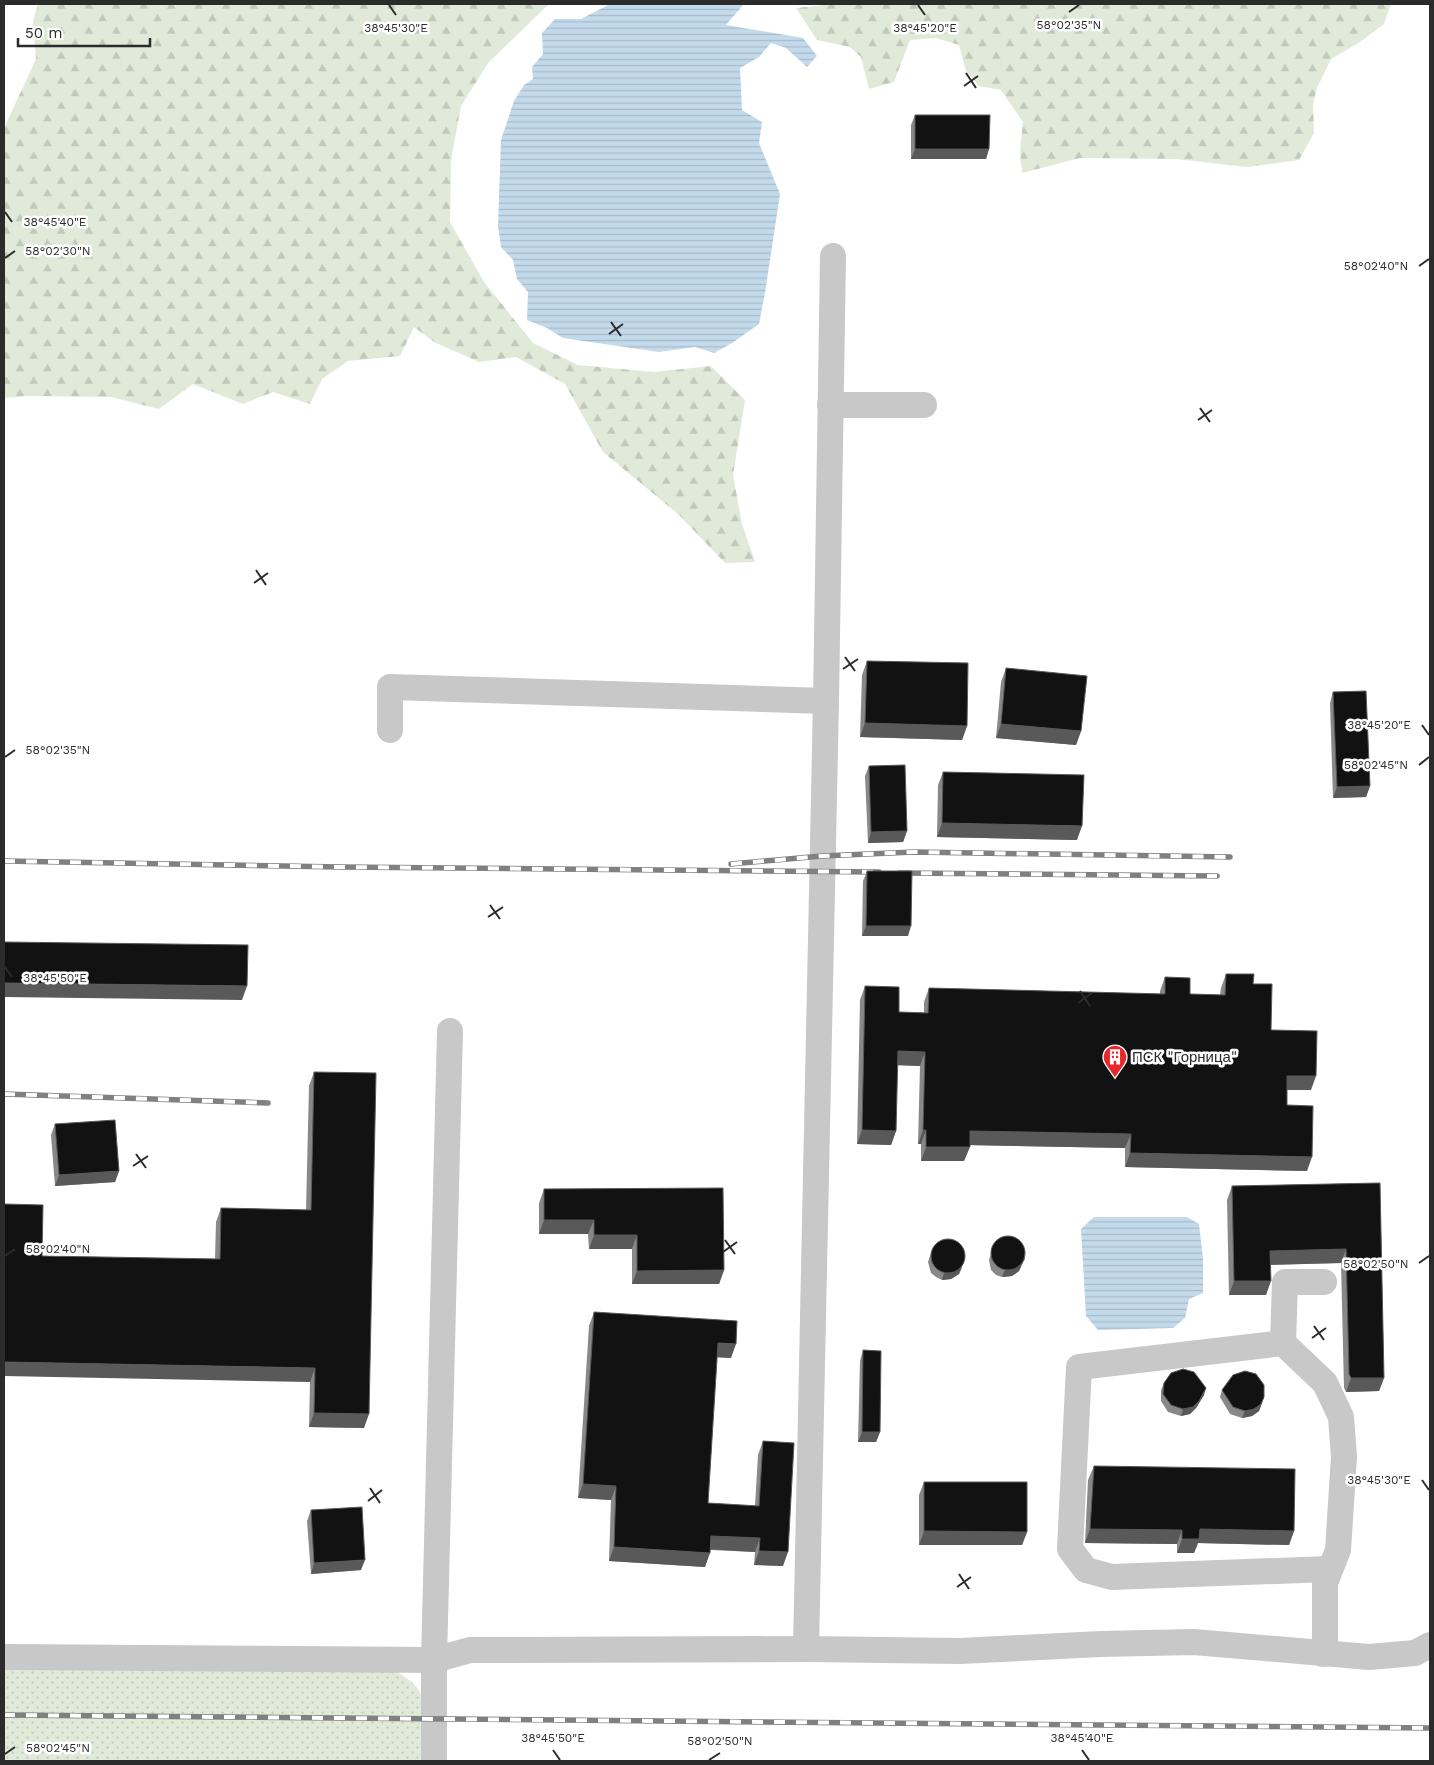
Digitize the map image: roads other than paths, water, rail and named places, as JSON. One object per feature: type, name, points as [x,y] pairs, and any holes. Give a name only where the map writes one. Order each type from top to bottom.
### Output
[{"type":"street","points":[[806,1649],[826,701],[833,256]]},
{"type":"street","points":[[830,405],[924,405]]},
{"type":"street","points":[[390,730],[390,687],[826,701]]},
{"type":"street","points":[[434,1761],[434,1660],[450,1032]]},
{"type":"street","points":[[1323,1654],[1325,1641],[1324,1584],[1338,1550],[1344,1457],[1341,1416],[1325,1383],[1283,1343],[1285,1282],[1324,1282]]},
{"type":"street","points":[[1283,1343],[1079,1367],[1070,1549],[1086,1570],[1112,1577],[1329,1569]]},
{"type":"street","points":[[4,1657],[434,1660],[470,1650],[806,1649],[960,1651],[1101,1644],[1194,1642],[1369,1657],[1415,1653],[1430,1645]]},
{"type":"water","points":[[610,4],[744,4],[726,25],[803,38],[817,56],[807,67],[786,48],[771,43],[759,57],[740,68],[742,110],[762,122],[759,143],[780,194],[759,324],[714,353],[695,347],[659,352],[563,338],[547,328],[527,320],[528,292],[517,279],[513,260],[501,247],[498,226],[501,140],[514,101],[524,85],[533,79],[532,67],[543,54],[542,33],[555,19],[581,19]]},
{"type":"water","points":[[1094,1217],[1187,1217],[1199,1224],[1203,1259],[1203,1293],[1189,1299],[1185,1318],[1173,1328],[1098,1330],[1086,1316],[1081,1229]]},
{"type":"railway","points":[[731,864],[822,856],[914,852],[1230,857]]},
{"type":"railway","points":[[4,861],[340,867],[879,872]]},
{"type":"railway","points":[[899,873],[1217,876]]},
{"type":"railway","points":[[4,1094],[268,1103]]},
{"type":"railway","points":[[4,1715],[1430,1728]]},
{"type":"place","name":"ПСК \"Горница\"","points":[[1115,1078]]}]
